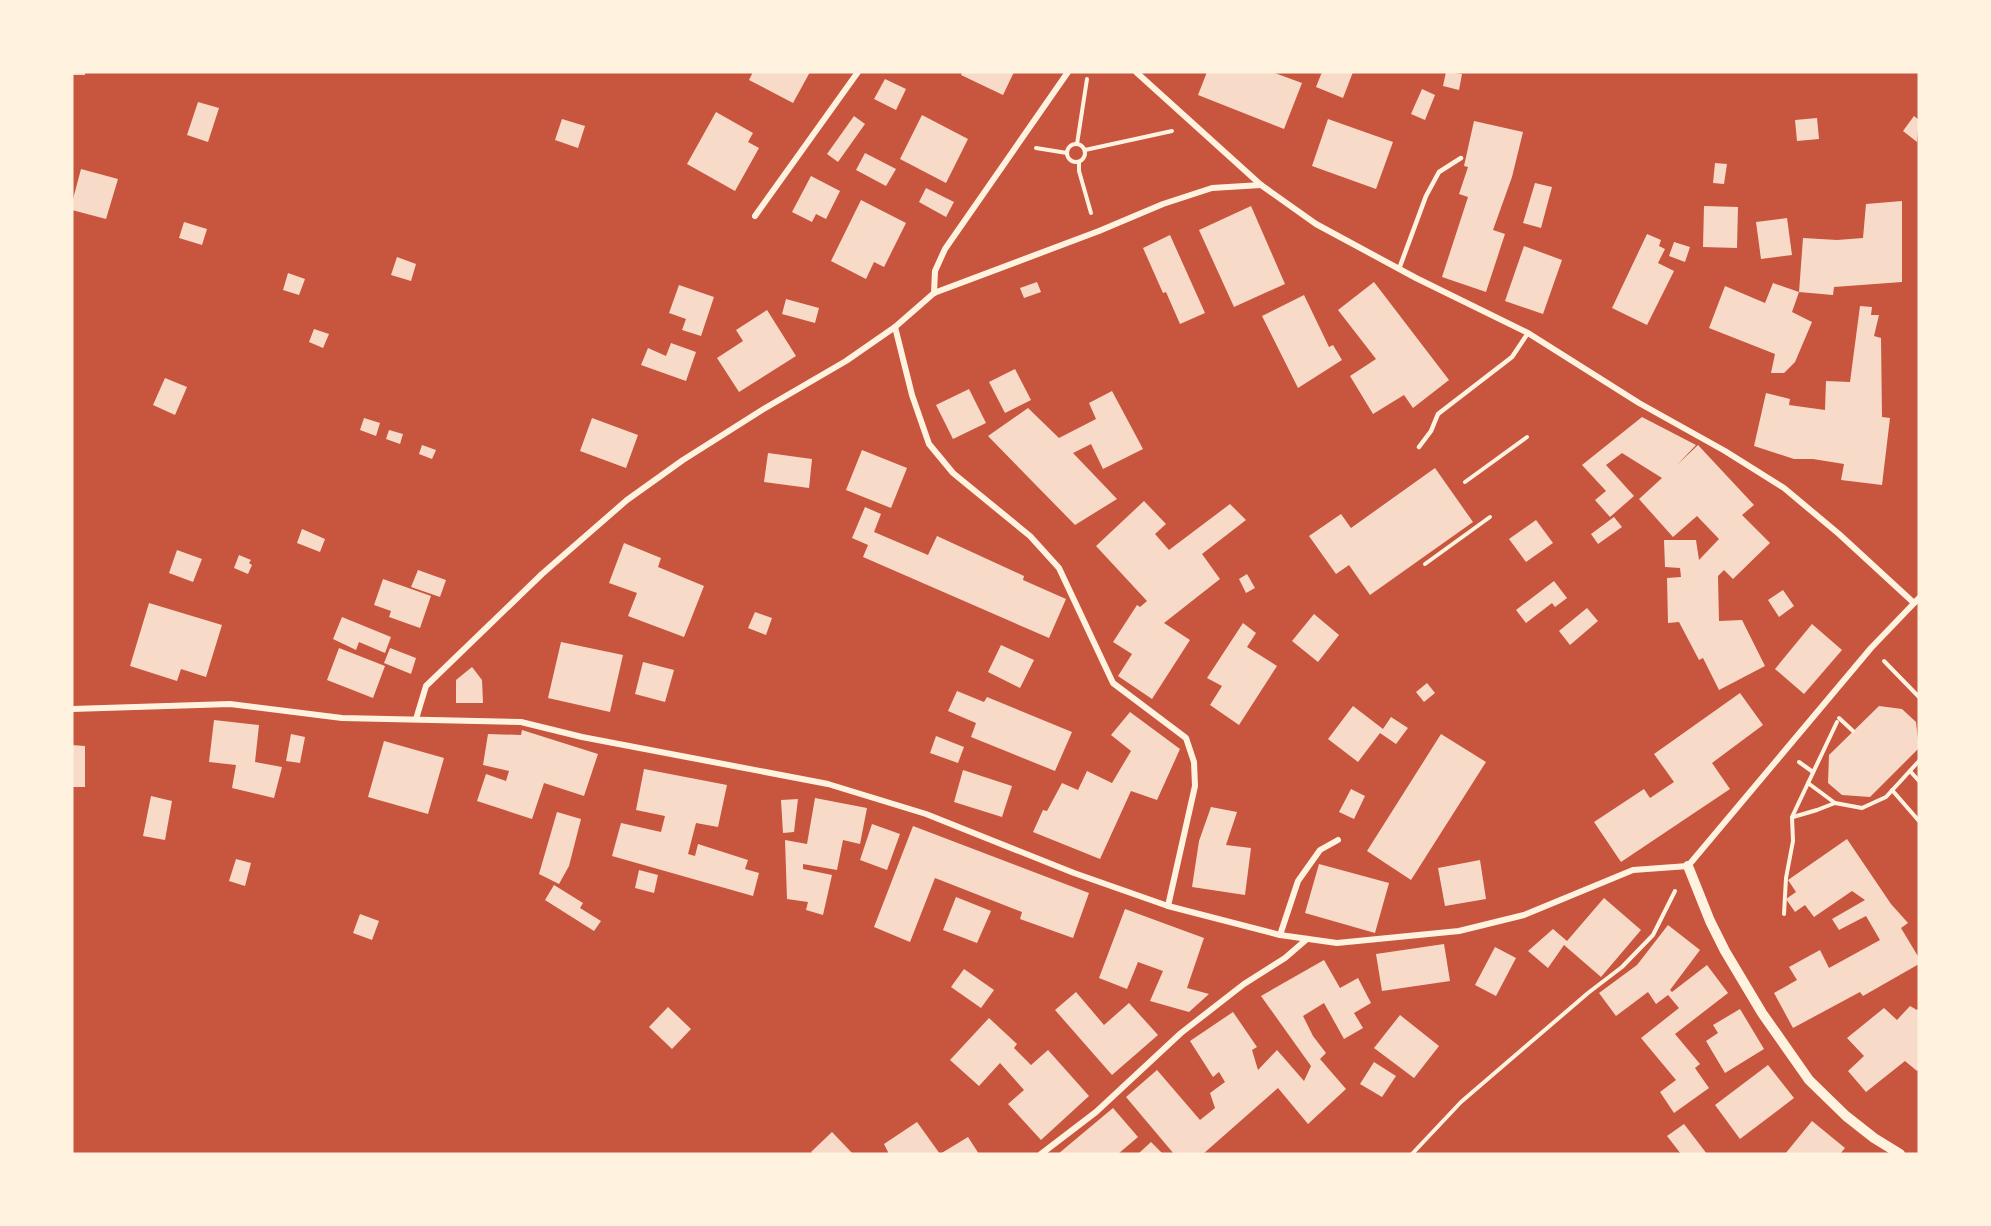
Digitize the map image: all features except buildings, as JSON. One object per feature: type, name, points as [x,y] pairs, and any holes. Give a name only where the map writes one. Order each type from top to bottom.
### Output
[{"type":"street","points":[[755,216],[858,72]]},
{"type":"street","points":[[934,293],[935,271],[945,249],[1068,72]]},
{"type":"street","points":[[72,709],[230,704],[342,718],[521,722],[582,737],[828,784],[926,814],[1074,873],[1168,906],[1280,935],[1337,943],[1459,932],[1524,915],[1633,870],[1688,866],[1871,648],[1916,600],[1784,488],[1725,451],[1639,403],[1528,333],[1399,269],[1316,224],[1261,185],[1136,72]]},
{"type":"street","points":[[416,720],[426,686],[542,574],[627,500],[683,460],[846,361],[895,327],[934,293],[1099,231],[1163,204],[1212,188],[1261,185]]},
{"type":"street","points":[[895,327],[912,396],[929,444],[953,473],[1030,536],[1059,568],[1113,683],[1186,738],[1194,762],[1195,786],[1168,906]]},
{"type":"street","points":[[1280,935],[1298,880],[1320,850],[1338,840]]},
{"type":"street","points":[[1688,866],[1725,951],[1762,1013],[1809,1080],[1846,1116],[1874,1138],[1900,1154]]},
{"type":"street","points":[[1041,1154],[1096,1112],[1181,1033],[1244,984],[1285,958],[1307,939]]},
{"type":"lane","points":[[1399,269],[1426,196],[1439,172],[1461,158]]},
{"type":"lane","points":[[1419,447],[1431,431],[1438,414],[1512,357],[1528,333]]},
{"type":"path","points":[[1077,144],[1089,72]]},
{"type":"path","points":[[1085,150],[1181,129],[1192,122]]},
{"type":"path","points":[[1018,144],[1067,153]]},
{"type":"path","points":[[1079,162],[1071,160],[1067,153],[1069,147],[1077,144],[1085,150],[1085,156],[1079,162],[1079,171],[1088,205],[1099,231]]},
{"type":"path","points":[[1465,482],[1527,437]]},
{"type":"path","points":[[1425,564],[1490,517]]},
{"type":"path","points":[[1871,648],[1919,697]]},
{"type":"path","points":[[1824,704],[1853,731]]},
{"type":"path","points":[[1784,914],[1786,879],[1793,841],[1792,817],[1839,718]]},
{"type":"path","points":[[1808,783],[1835,803],[1862,808],[1886,797],[1919,762]]},
{"type":"path","points":[[1910,771],[1919,781]]},
{"type":"path","points":[[1892,790],[1919,821]]},
{"type":"path","points":[[1792,817],[1835,803]]},
{"type":"path","points":[[1412,1154],[1461,1102],[1588,993],[1622,967],[1653,935],[1688,866]]}]
